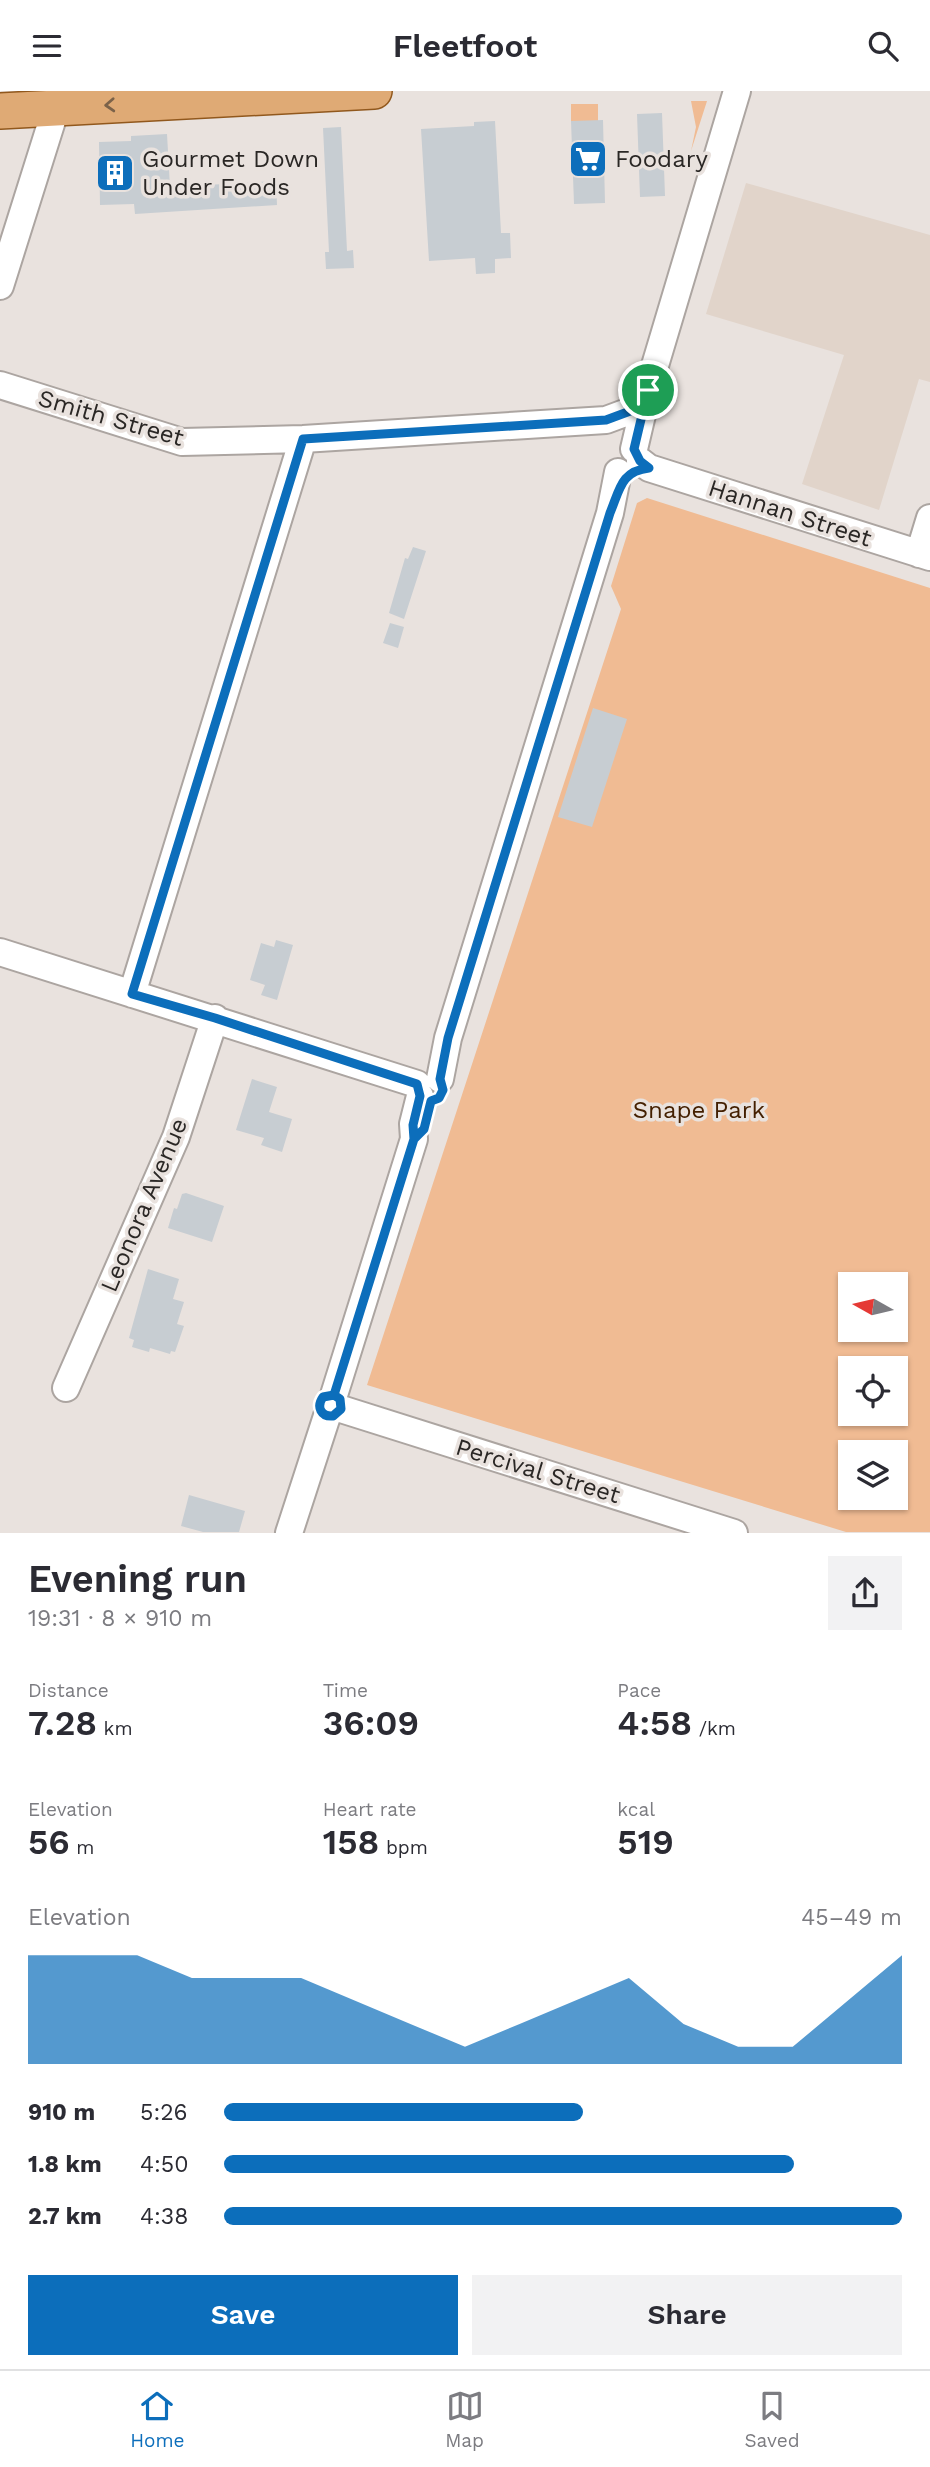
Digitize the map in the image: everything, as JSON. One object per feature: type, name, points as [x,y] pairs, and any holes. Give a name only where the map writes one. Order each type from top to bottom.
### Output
[{"type":"main road","points":[[0,111],[374,91]]},
{"type":"street","points":[[289,1532],[334,1407],[414,1139],[413,1125],[427,1087],[435,1052],[448,1038],[610,513],[633,463],[644,398],[737,91]]},
{"type":"street","points":[[0,286],[56,108]]},
{"type":"street","name":"Smith Street","points":[[0,385],[183,442],[303,439],[606,420],[644,398]]},
{"type":"street","points":[[132,994],[303,439]]},
{"type":"street","name":"Hannan Street","points":[[633,463],[924,555]]},
{"type":"street","points":[[924,555],[930,518]]},
{"type":"street","points":[[0,952],[427,1087]]},
{"type":"street","name":"Leonora Avenue","points":[[66,1388],[176,1137],[215,1018]]},
{"type":"street","name":"Percival Street","points":[[334,1407],[669,1523],[734,1532]]},
{"type":"shaded area","points":[[746,183],[930,235],[930,382],[919,379],[879,510],[802,484],[844,355],[706,314]]},
{"type":"green space","points":[[691,101],[707,101],[691,151],[696,127]]},
{"type":"green space","points":[[571,104],[598,104],[598,121],[571,121]]},
{"type":"green space","name":"Snape Park","points":[[647,498],[930,588],[930,1532],[846,1532],[367,1385],[621,609],[611,586],[637,503]]},
{"type":"building","points":[[662,113],[665,196],[640,197],[637,114]]},
{"type":"building","name":"Foodary","points":[[603,120],[605,203],[574,204],[571,121]]},
{"type":"building","points":[[495,121],[501,233],[510,233],[511,258],[495,259],[495,273],[476,274],[475,258],[429,261],[421,129],[474,126],[474,122]]},
{"type":"building","points":[[341,127],[347,251],[353,250],[354,268],[326,269],[325,252],[329,252],[323,128]]},
{"type":"building","points":[[167,134],[170,187],[276,181],[277,205],[135,214],[134,204],[100,205],[99,142],[131,141],[131,136]]},
{"type":"building","points":[[413,547],[426,551],[404,619],[389,613],[405,558],[408,559]]},
{"type":"building","points":[[390,623],[404,627],[398,648],[383,643]]},
{"type":"building","points":[[593,708],[627,719],[592,827],[558,817]]},
{"type":"building","points":[[276,940],[293,945],[277,1000],[261,995],[265,985],[250,980],[261,943],[274,947]]},
{"type":"building","points":[[252,1079],[277,1087],[269,1112],[292,1119],[282,1152],[261,1145],[264,1138],[236,1130]]},
{"type":"building","points":[[182,1194],[224,1206],[212,1242],[168,1228],[174,1208],[177,1209]]},
{"type":"building","points":[[148,1269],[179,1279],[173,1299],[184,1302],[177,1324],[184,1326],[175,1352],[171,1351],[170,1354],[150,1348],[149,1352],[132,1347],[134,1340],[129,1338]]},
{"type":"building","points":[[189,1495],[245,1511],[239,1532],[203,1532],[181,1526]]},
{"type":"place","name":"Foodary","points":[[588,159]]},
{"type":"place","name":"Gourmet Down Under Foods","points":[[115,173]]},
{"type":"route","points":[[648,390],[634,449],[640,461],[649,468],[638,469],[635,473],[626,475],[610,513],[448,1038],[440,1079],[443,1090],[439,1098],[431,1101],[424,1129],[414,1139],[361,1310],[334,1395],[340,1399],[341,1409],[337,1415],[330,1417],[323,1414],[319,1407],[323,1397],[334,1395],[414,1139],[413,1125],[420,1096],[417,1084],[215,1018],[132,994],[303,439],[606,420],[641,407],[648,390]]}]
